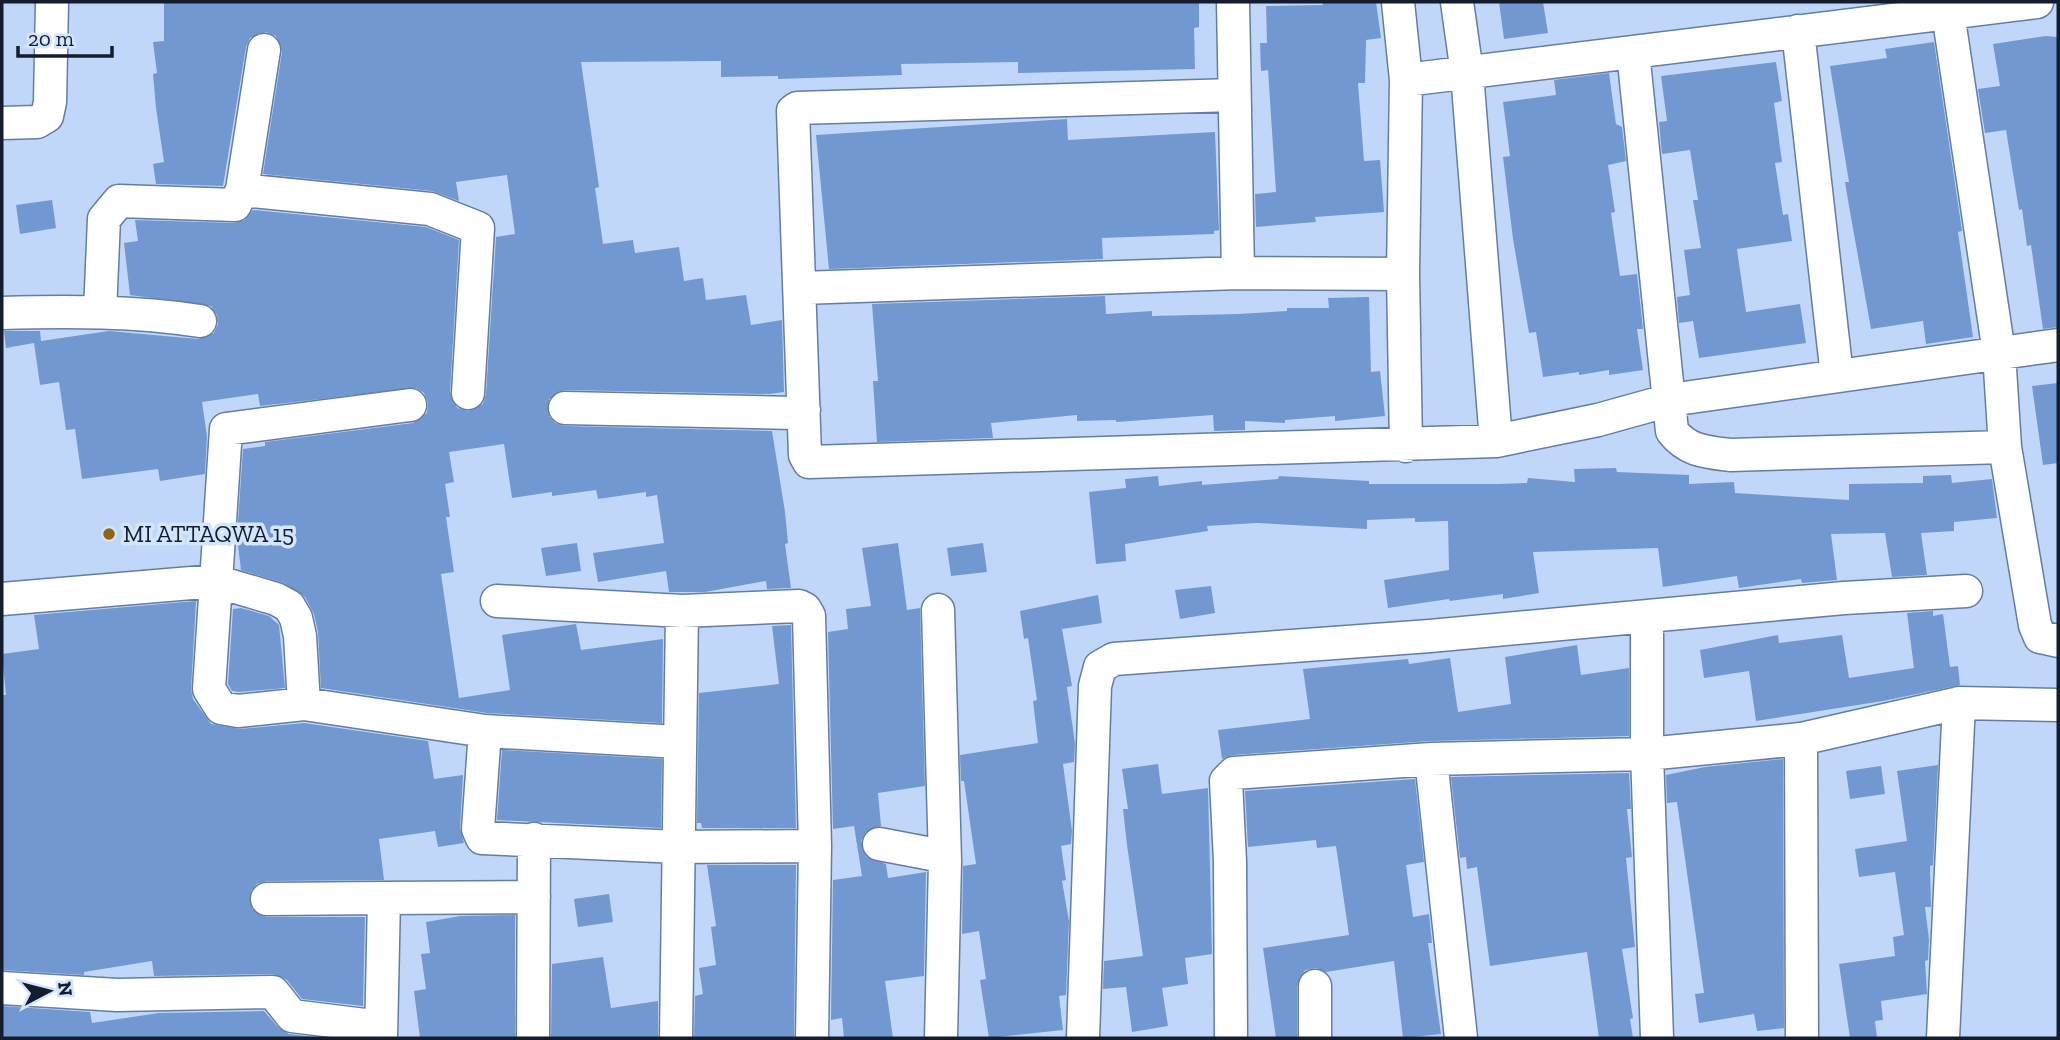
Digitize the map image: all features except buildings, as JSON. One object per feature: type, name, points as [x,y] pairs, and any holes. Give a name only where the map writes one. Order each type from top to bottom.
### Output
[{"type":"street","points":[[2,123],[37,122],[47,116],[50,102],[52,2]]},
{"type":"street","points":[[1233,2],[1238,273]]},
{"type":"street","points":[[1398,2],[1406,80],[1403,274],[1406,446]]},
{"type":"street","points":[[1457,2],[1467,72],[1496,441]]},
{"type":"street","points":[[1406,80],[2036,2]]},
{"type":"street","points":[[1948,13],[1998,353],[2005,447],[2035,625],[2040,637],[2058,641]]},
{"type":"street","points":[[1798,31],[1837,376]]},
{"type":"street","points":[[100,312],[104,219],[119,201],[235,205],[242,190],[264,50]]},
{"type":"street","points":[[1633,52],[1672,431],[1681,443],[1701,452],[1730,455],[2005,447]]},
{"type":"street","points":[[1234,95],[797,108],[792,118],[801,288],[805,455],[809,462],[1406,446],[1496,441],[1598,420],[1670,400],[2058,345]]},
{"type":"street","points":[[242,190],[430,209],[478,228],[468,393]]},
{"type":"street","points":[[801,288],[1238,273],[1403,274]]},
{"type":"street","points":[[2,313],[145,313],[200,321]]},
{"type":"street","points":[[410,405],[226,429],[209,690],[221,708],[238,711],[304,704],[485,731],[678,742]]},
{"type":"street","points":[[565,408],[794,413],[804,410]]},
{"type":"street","points":[[2,598],[215,581],[276,599],[289,606],[296,618],[300,636],[304,704]]},
{"type":"street","points":[[1083,1038],[1094,700],[1100,667],[1114,659],[1844,598],[1966,591]]},
{"type":"street","points":[[497,601],[682,611],[799,606],[805,609],[809,616],[815,846],[812,1038]]},
{"type":"street","points":[[938,610],[945,861],[942,1038]]},
{"type":"street","points":[[676,1038],[678,742],[682,611]]},
{"type":"street","points":[[1647,616],[1647,754],[1657,1038]]},
{"type":"street","points":[[1943,1038],[1959,703]]},
{"type":"street","points":[[1231,1038],[1227,778],[1234,773],[1431,759],[1647,754],[1801,739],[1959,703],[2058,705]]},
{"type":"street","points":[[485,731],[478,829],[482,838],[678,847],[815,846]]},
{"type":"street","points":[[1801,739],[1802,1038]]},
{"type":"street","points":[[1431,759],[1461,1038]]},
{"type":"street","points":[[533,1038],[534,839]]},
{"type":"street","points":[[879,844],[942,856],[945,861]]},
{"type":"street","points":[[267,899],[534,897]]},
{"type":"street","points":[[2,988],[117,995],[273,992],[292,1016],[381,1033],[384,898]]},
{"type":"street","points":[[1315,986],[1315,1038]]},
{"type":"place","name":"MI ATTAQWA 15","points":[[109,534]]}]
